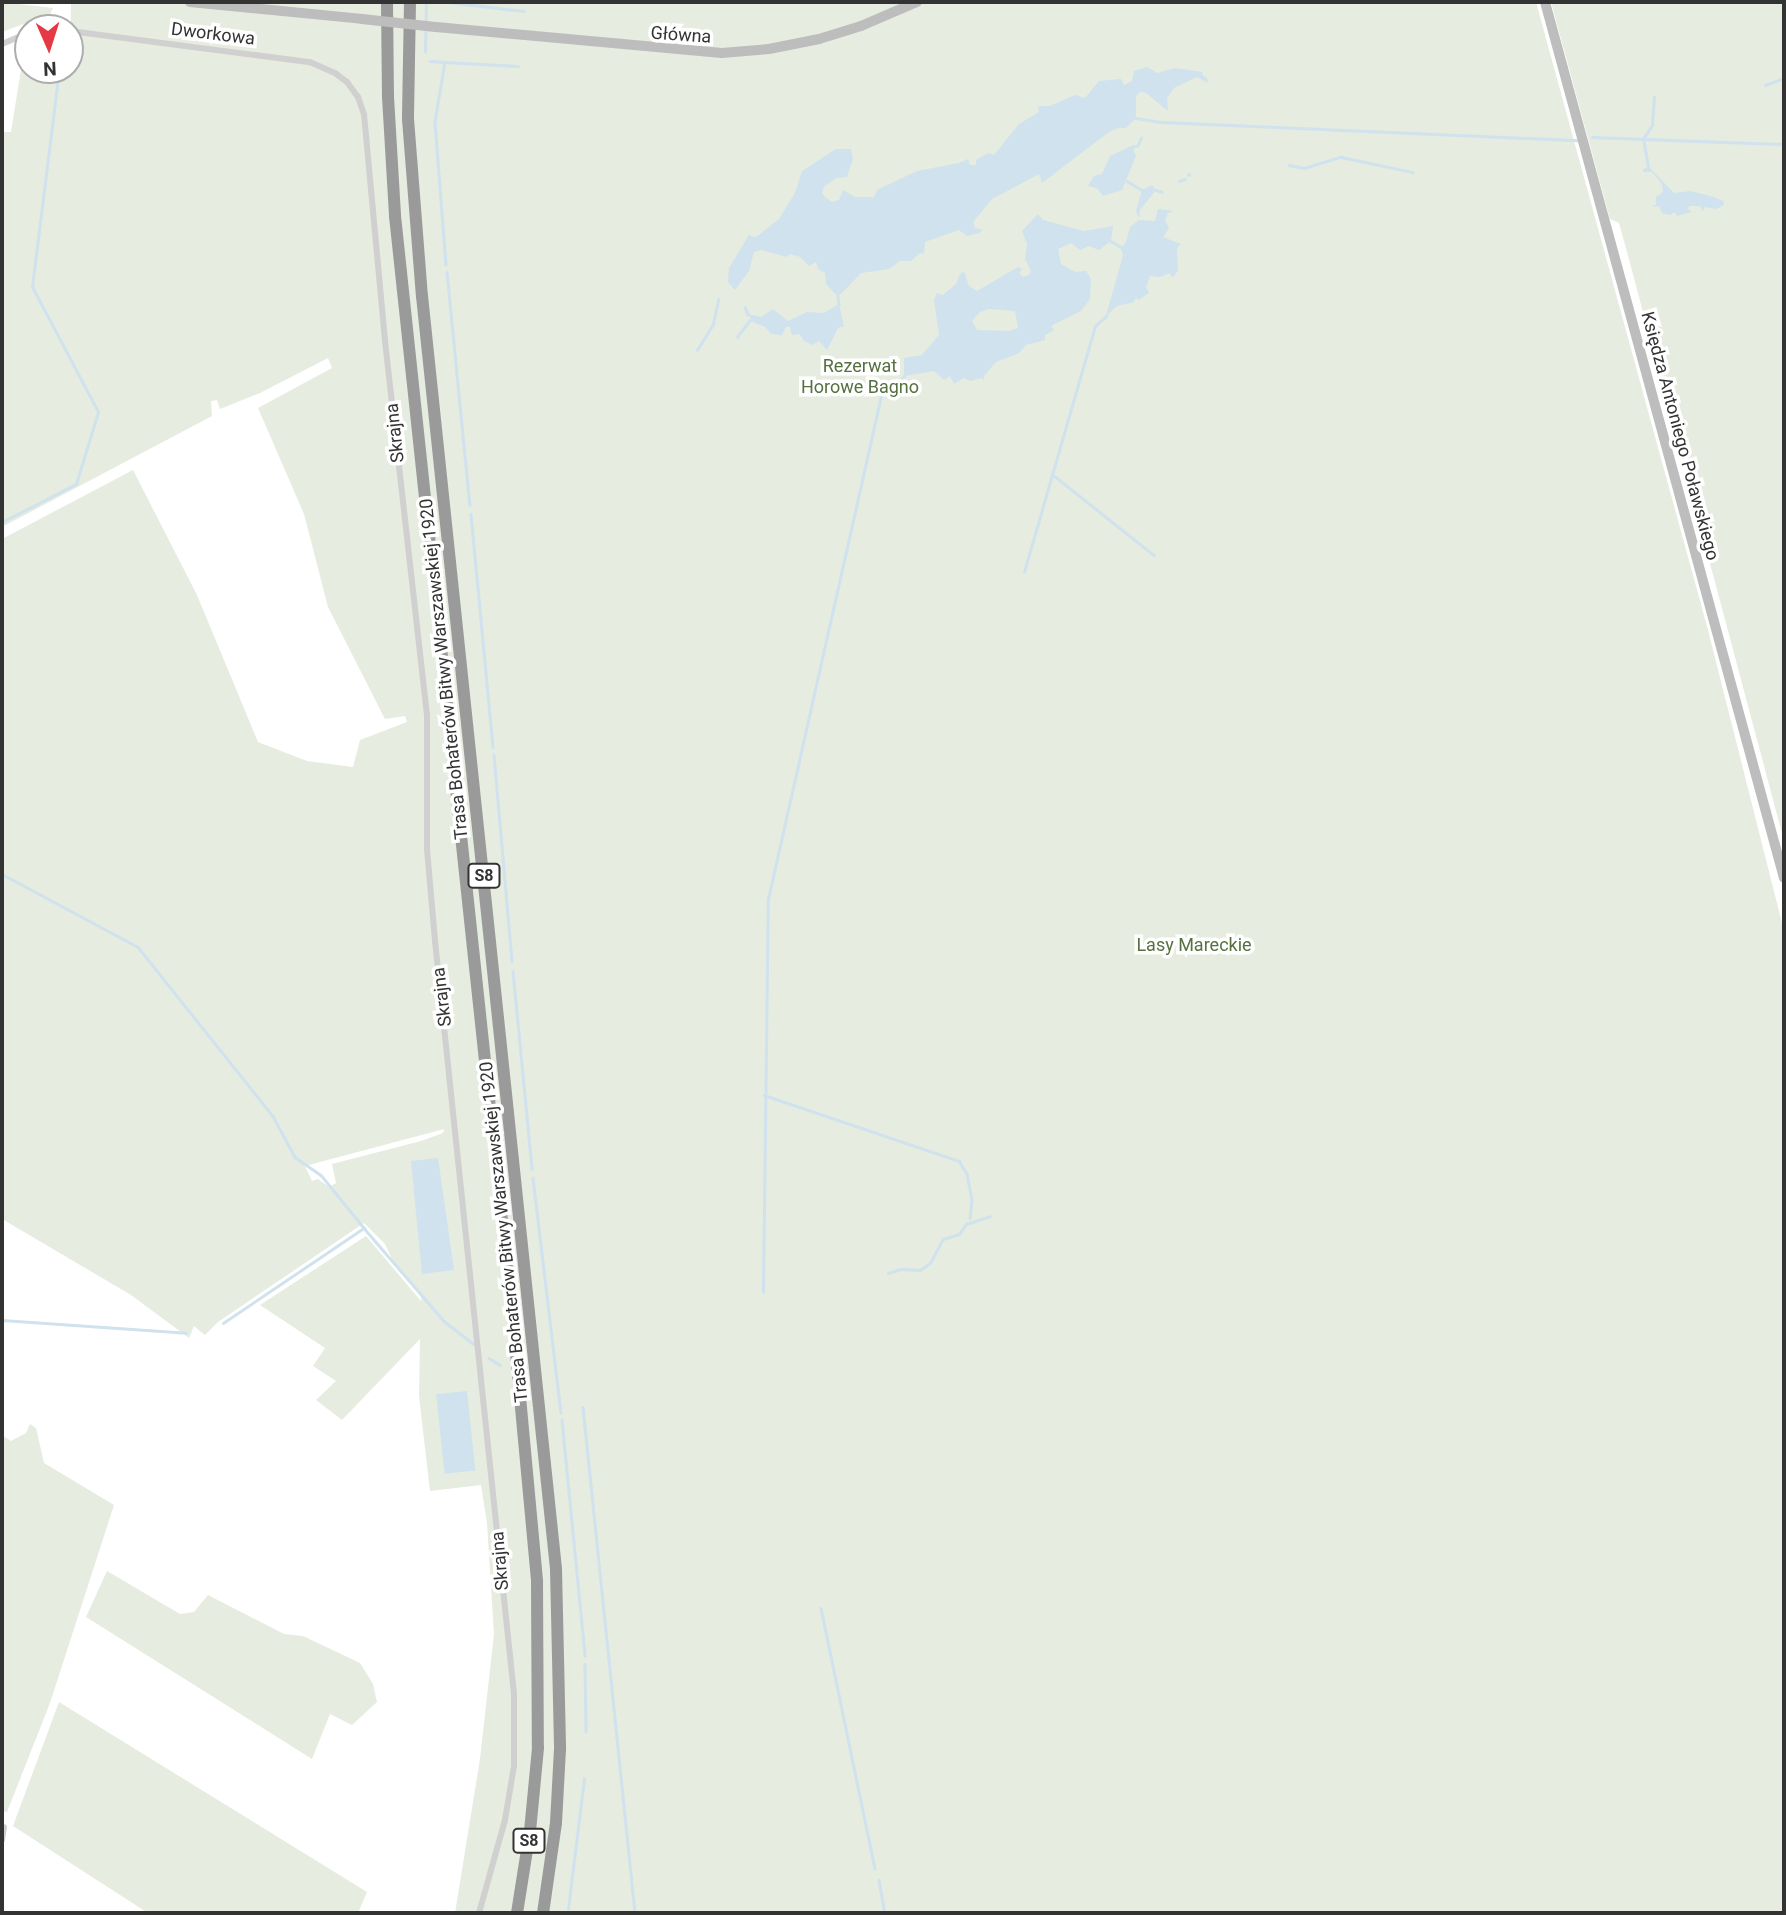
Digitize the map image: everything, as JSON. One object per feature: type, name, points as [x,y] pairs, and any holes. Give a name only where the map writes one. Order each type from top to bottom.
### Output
[{"type":"highway","name":"Trasa Bohaterów Bitwy Warszawskiej 1920","points":[[387,2],[388,97],[397,230],[531,1504],[539,1651],[538,1748],[517,1913]]},
{"type":"highway","name":"Trasa Bohaterów Bitwy Warszawskiej 1920","points":[[410,2],[408,119],[413,197],[550,1497],[560,1650],[560,1769],[543,1913]]},
{"type":"main road","name":"Dworkowa","points":[[190,2],[436,27]]},
{"type":"main road","name":"Główna","points":[[436,27],[722,53],[769,49],[820,39],[861,26],[917,2]]},
{"type":"main road","name":"Księdza Antoniego Poławskiego","points":[[1545,2],[1784,878]]},
{"type":"street","name":"Dworkowa","points":[[84,33],[310,62],[335,73],[347,82]]},
{"type":"street","name":"Skrajna","points":[[347,82],[358,97],[364,114],[384,341],[427,715],[428,864],[514,1694],[512,1780],[505,1820],[479,1913]]},
{"type":"street","points":[[2,1840],[4,1827]]},
{"type":"green space","name":"Lasy Mareckie","points":[[71,2],[1536,2],[1708,630],[1784,931],[1784,1913],[455,1913],[480,1759],[494,1634],[487,1523],[481,1485],[430,1491],[419,1396],[420,1339],[342,1420],[316,1400],[336,1381],[313,1366],[325,1348],[260,1305],[366,1236],[421,1301],[421,1296],[393,1261],[385,1244],[364,1223],[218,1322],[205,1335],[194,1326],[189,1338],[131,1295],[2,1219],[2,539],[133,470],[197,595],[258,742],[307,761],[353,767],[360,740],[407,722],[405,716],[385,719],[328,607],[304,514],[258,408],[332,368],[328,358],[260,393],[220,409],[217,400],[211,401],[212,416],[2,527],[2,132],[11,132],[19,84],[84,84],[84,14],[71,14]],"holes":[[[444,1129],[443,1133],[332,1164],[336,1183],[329,1187],[318,1179],[312,1181],[305,1166]]]},
{"type":"green space","points":[[1551,2],[1784,2],[1784,841],[1619,223],[1610,219]]},
{"type":"green space","points":[[2,3],[53,8],[50,14],[14,14],[14,28],[2,32]]},
{"type":"green space","points":[[30,1424],[36,1428],[44,1463],[114,1505],[50,1703],[7,1812],[2,1811],[2,1435],[11,1441],[26,1433]]},
{"type":"green space","points":[[107,1571],[180,1614],[194,1612],[208,1595],[284,1634],[303,1636],[360,1663],[373,1684],[377,1702],[352,1725],[330,1714],[312,1759],[86,1617]]},
{"type":"green space","points":[[59,1702],[367,1892],[358,1913],[148,1913],[13,1826]]},
{"type":"water","points":[[1147,67],[1157,73],[1175,68],[1203,72],[1202,75],[1207,78],[1208,83],[1197,77],[1174,88],[1167,98],[1168,111],[1146,93],[1140,92],[1136,96],[1136,118],[1126,128],[1109,132],[1042,183],[1039,174],[992,199],[973,222],[975,228],[983,230],[979,233],[967,236],[959,230],[925,242],[924,254],[920,253],[911,261],[900,261],[889,269],[861,273],[838,297],[826,284],[825,273],[818,269],[816,262],[809,266],[800,257],[790,254],[787,257],[761,250],[754,252],[749,271],[735,290],[728,282],[729,268],[749,235],[759,235],[779,219],[795,193],[802,171],[836,149],[851,149],[853,159],[847,177],[836,178],[824,187],[822,193],[825,197],[832,202],[839,200],[843,190],[855,197],[874,197],[877,190],[917,171],[968,159],[970,165],[976,165],[976,160],[988,153],[994,155],[1019,124],[1039,112],[1038,106],[1050,106],[1075,95],[1085,98],[1099,81],[1121,79],[1124,85],[1132,81],[1134,71]]},
{"type":"water","points":[[1133,145],[1137,146],[1133,150],[1136,156],[1122,190],[1103,196],[1097,188],[1088,186],[1094,176],[1102,174],[1110,156]]},
{"type":"water","points":[[1649,167],[1674,193],[1691,191],[1714,197],[1723,201],[1724,205],[1716,209],[1705,207],[1703,211],[1700,206],[1689,206],[1688,209],[1692,212],[1677,216],[1675,212],[1670,215],[1662,213],[1659,206],[1652,207],[1656,204],[1656,197],[1663,192],[1662,184],[1652,172],[1643,172],[1643,169]]},
{"type":"water","points":[[1152,185],[1156,190],[1140,210],[1139,218],[1136,211],[1142,190]]},
{"type":"water","points":[[1158,209],[1173,211],[1168,213],[1165,220],[1169,228],[1163,237],[1181,244],[1177,248],[1178,271],[1172,278],[1170,273],[1160,277],[1150,276],[1146,287],[1149,293],[1138,300],[1136,297],[1134,302],[1117,306],[1106,316],[1123,255],[1121,248],[1126,242],[1130,227],[1139,220],[1155,221]]},
{"type":"water","points":[[1038,214],[1043,220],[1084,231],[1113,226],[1111,241],[1099,250],[1089,246],[1080,250],[1071,243],[1058,249],[1061,264],[1075,272],[1086,271],[1091,279],[1090,299],[1081,311],[1051,326],[1054,330],[1045,335],[1045,340],[1026,345],[1019,353],[996,362],[984,376],[984,381],[982,378],[970,381],[964,378],[954,384],[950,376],[944,380],[934,371],[904,376],[904,358],[922,355],[939,335],[934,300],[937,293],[943,295],[956,284],[960,274],[964,271],[969,286],[977,291],[1018,267],[1022,269],[1019,273],[1023,277],[1029,275],[1031,271],[1025,259],[1027,244],[1022,231]],"holes":[[[989,309],[1015,311],[1018,328],[1009,331],[977,330],[972,321],[980,312]]]},
{"type":"water","points":[[839,304],[844,326],[838,328],[827,350],[819,341],[813,345],[804,341],[799,334],[792,335],[790,327],[786,327],[782,335],[771,334],[765,327],[753,322],[748,314],[761,317],[773,309],[788,321],[807,312],[824,313]]},
{"type":"water","points":[[438,1158],[454,1270],[422,1274],[411,1161]]},
{"type":"water","points":[[467,1391],[475,1471],[445,1474],[436,1394]]},
{"type":"waterway","points":[[425,52],[426,2]]},
{"type":"waterway","points":[[448,2],[523,11]]},
{"type":"waterway","points":[[430,61],[445,62],[435,122],[446,265]]},
{"type":"waterway","points":[[445,62],[518,66]]},
{"type":"waterway","points":[[1765,85],[1784,78]]},
{"type":"waterway","points":[[2,522],[76,484],[98,412],[32,287],[57,84]]},
{"type":"waterway","points":[[1648,167],[1643,139],[1652,125],[1654,97]]},
{"type":"waterway","points":[[1136,118],[1161,122],[1577,140]]},
{"type":"waterway","points":[[1592,137],[1784,144]]},
{"type":"waterway","points":[[1137,146],[1141,138]]},
{"type":"waterway","points":[[1289,165],[1304,168],[1341,157],[1412,172]]},
{"type":"waterway","points":[[1179,181],[1185,179]]},
{"type":"waterway","points":[[1127,181],[1142,190]]},
{"type":"waterway","points":[[1156,190],[1162,192]]},
{"type":"waterway","points":[[1111,241],[1121,247]]},
{"type":"waterway","points":[[447,272],[470,505]]},
{"type":"waterway","points":[[838,297],[839,304]]},
{"type":"waterway","points":[[697,350],[713,324],[718,300]]},
{"type":"waterway","points":[[745,307],[748,314]]},
{"type":"waterway","points":[[1024,572],[1095,326],[1106,316]]},
{"type":"waterway","points":[[737,337],[750,320]]},
{"type":"waterway","points":[[763,1292],[768,899],[881,396],[894,388],[904,376]]},
{"type":"waterway","points":[[1052,474],[1154,555]]},
{"type":"waterway","points":[[471,514],[493,747]]},
{"type":"waterway","points":[[494,755],[512,961]]},
{"type":"waterway","points":[[2,874],[138,947],[273,1116],[295,1157],[321,1175],[364,1228]]},
{"type":"waterway","points":[[513,971],[532,1169]]},
{"type":"waterway","points":[[764,1095],[959,1161],[967,1174],[972,1200],[970,1218]]},
{"type":"waterway","points":[[533,1178],[561,1412]]},
{"type":"waterway","points":[[888,1273],[901,1269],[920,1270],[930,1263],[943,1239],[959,1234],[966,1224],[990,1216]]},
{"type":"waterway","points":[[223,1323],[364,1228],[444,1321],[473,1344]]},
{"type":"waterway","points":[[2,1320],[186,1333]]},
{"type":"waterway","points":[[489,1358],[500,1365]]},
{"type":"waterway","points":[[583,1407],[635,1913]]},
{"type":"waterway","points":[[562,1420],[585,1656]]},
{"type":"waterway","points":[[821,1608],[875,1868]]},
{"type":"waterway","points":[[585,1664],[586,1731]]},
{"type":"waterway","points":[[568,1909],[584,1779]]},
{"type":"waterway","points":[[879,1880],[885,1913]]},
{"type":"park label","name":"Rezerwat Horowe Bagno","points":[[860,377]]}]
